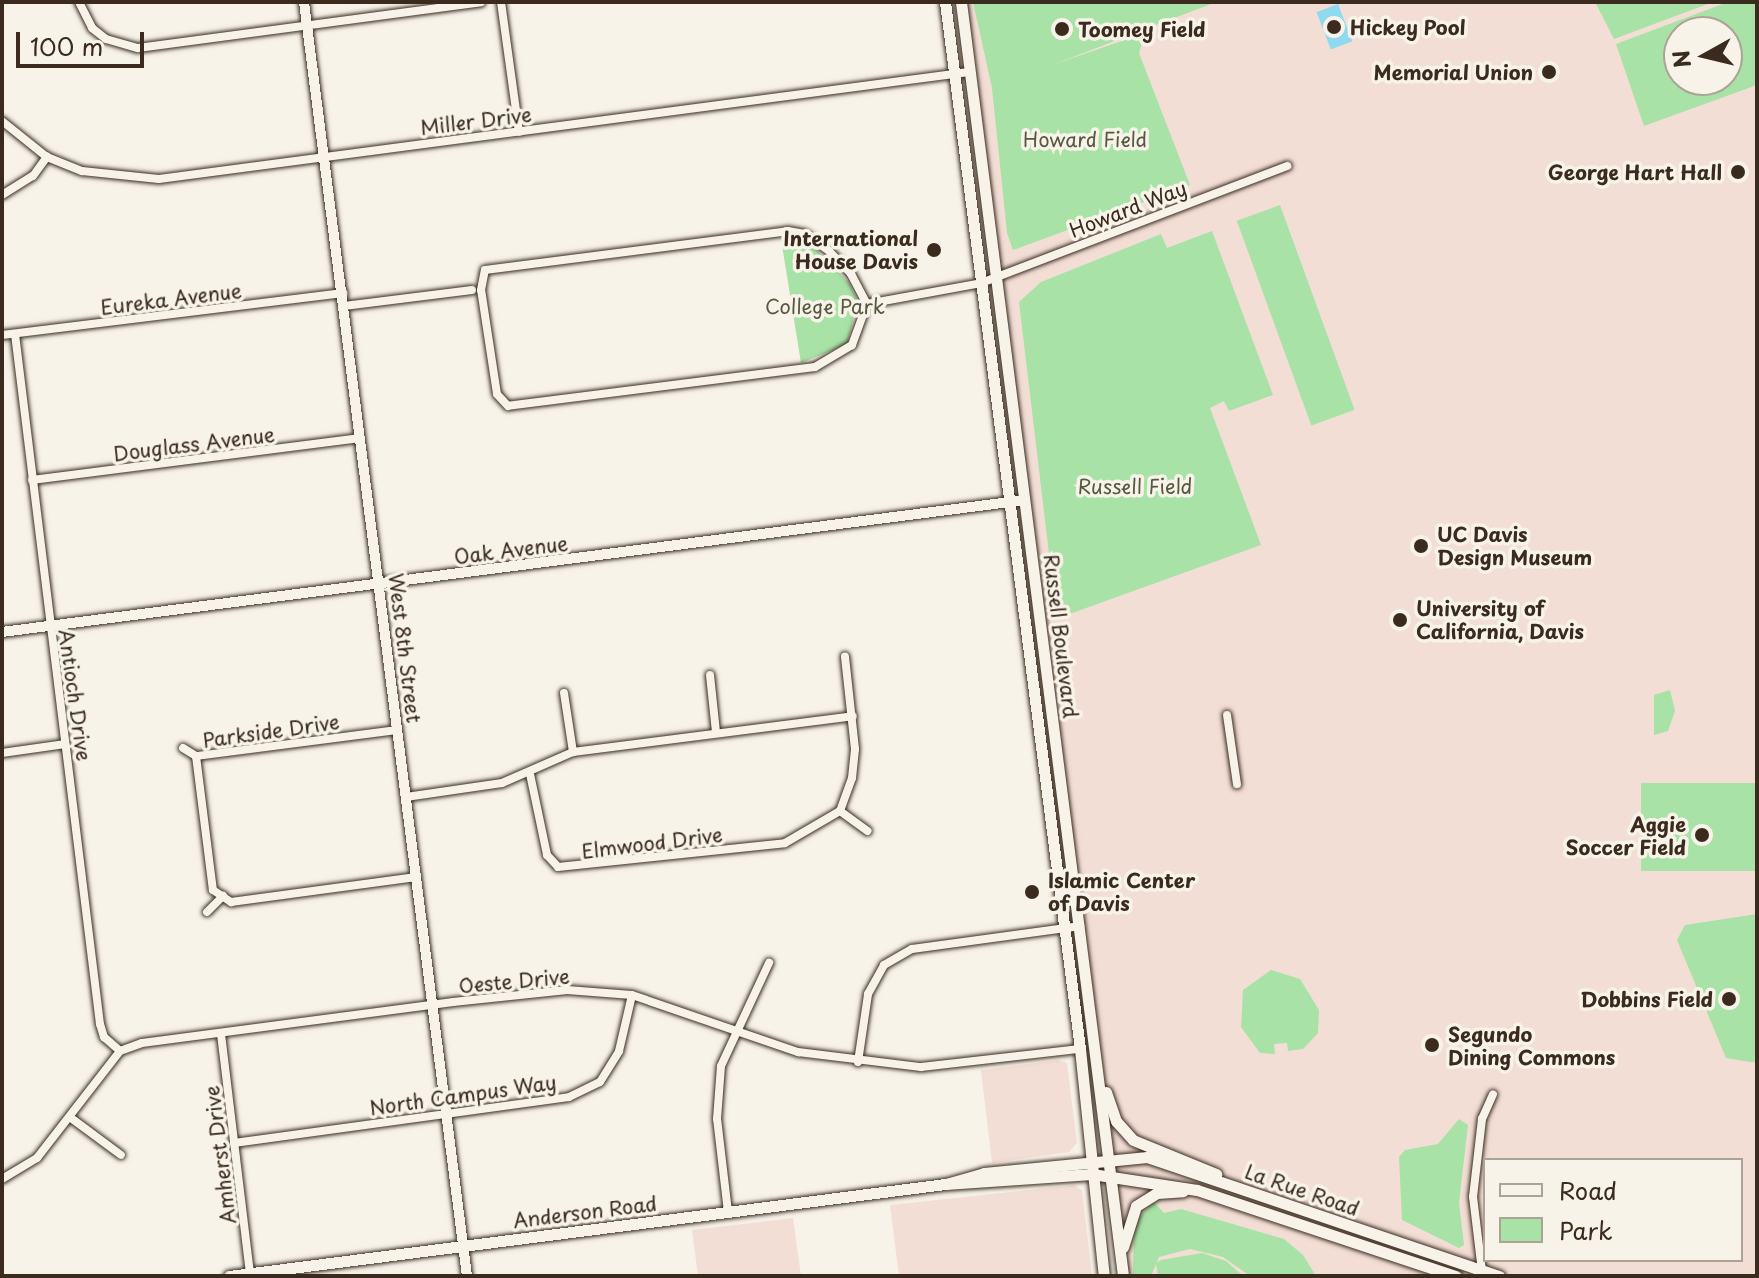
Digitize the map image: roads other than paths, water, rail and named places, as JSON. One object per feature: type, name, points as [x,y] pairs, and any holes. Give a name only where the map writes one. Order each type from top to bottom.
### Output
[{"type":"main road","name":"Russell Boulevard","points":[[945,2],[1065,928],[1104,1276]]},
{"type":"main road","name":"Russell Boulevard","points":[[961,2],[993,278],[1025,500],[1123,1276]]},
{"type":"main road","points":[[1023,601],[1030,604],[1035,626],[1042,631]]},
{"type":"main road","points":[[1099,1073],[1116,1121],[1130,1138],[1213,1171],[1221,1181]]},
{"type":"main road","name":"La Rue Road","points":[[1091,1159],[1147,1157],[1482,1273],[1499,1276]]},
{"type":"main road","points":[[951,1185],[993,1179],[998,1171],[1091,1159]]},
{"type":"main road","name":"Anderson Road","points":[[229,1276],[951,1185],[1092,1174]]},
{"type":"main road","name":"La Rue Road","points":[[1092,1174],[1111,1174],[1197,1190],[1456,1276]]},
{"type":"main road","points":[[1121,1251],[1130,1218],[1147,1197],[1197,1190]]},
{"type":"street","points":[[79,2],[92,28],[106,39],[138,48],[481,2]]},
{"type":"street","name":"West 8th Street","points":[[304,2],[467,1276]]},
{"type":"street","points":[[400,2],[402,12]]},
{"type":"street","points":[[501,2],[519,132]]},
{"type":"street","name":"Miller Drive","points":[[2,121],[47,157],[120,179],[159,179],[969,72]]},
{"type":"street","points":[[2,195],[33,176],[47,157]]},
{"type":"street","name":"Howard Way","points":[[981,283],[1287,166]]},
{"type":"street","points":[[788,231],[805,234],[829,251],[851,274],[867,304],[852,345],[815,367],[508,406],[497,394],[481,290],[485,270],[788,231]]},
{"type":"street","points":[[867,304],[981,283]]},
{"type":"street","points":[[344,306],[472,290]]},
{"type":"street","name":"Eureka Avenue","points":[[2,335],[343,293]]},
{"type":"street","name":"Antioch Drive","points":[[15,334],[101,1031],[120,1051]]},
{"type":"street","name":"Douglass Avenue","points":[[32,480],[360,438]]},
{"type":"street","name":"Oak Avenue","points":[[2,632],[1025,500]]},
{"type":"street","points":[[845,657],[853,716],[852,778],[840,811],[868,831]]},
{"type":"street","points":[[710,675],[716,732]]},
{"type":"street","points":[[564,693],[573,752]]},
{"type":"street","points":[[1227,715],[1237,784]]},
{"type":"street","points":[[406,797],[530,774],[573,752],[853,716]]},
{"type":"street","name":"Parkside Drive","points":[[223,896],[213,890],[196,756],[397,730]]},
{"type":"street","points":[[2,753],[65,744]]},
{"type":"street","points":[[183,748],[196,756]]},
{"type":"street","name":"Elmwood Drive","points":[[530,774],[547,855],[558,867],[572,869],[785,843],[840,811]]},
{"type":"street","points":[[207,912],[223,896],[231,902],[416,877]]},
{"type":"street","points":[[858,1062],[868,994],[884,965],[912,949],[1080,926]]},
{"type":"street","points":[[728,1212],[717,1094],[721,1066],[769,963]]},
{"type":"street","name":"Oeste Drive","points":[[120,1051],[142,1043],[567,990],[632,995],[798,1052],[858,1062],[921,1067],[1080,1049]]},
{"type":"street","name":"North Campus Way","points":[[234,1143],[569,1097],[600,1082],[619,1051],[632,995]]},
{"type":"street","name":"Amherst Drive","points":[[221,1034],[250,1274]]},
{"type":"street","points":[[2,1179],[37,1158],[120,1051]]},
{"type":"street","points":[[1482,1273],[1473,1197],[1482,1119],[1493,1094]]},
{"type":"street","points":[[71,1118],[121,1155]]},
{"type":"water","name":"Hickey Pool","points":[[1338,4],[1352,41],[1331,50],[1317,12]]},
{"type":"place","name":"Hickey Pool","points":[[1334,27]]},
{"type":"place","name":"Toomey Field","points":[[1062,29]]},
{"type":"place","name":"Memorial Union","points":[[1549,72]]},
{"type":"place","name":"George Hart Hall","points":[[1738,172]]},
{"type":"place","name":"International House Davis","points":[[934,250]]},
{"type":"place","name":"UC Davis Design Museum","points":[[1421,546]]},
{"type":"place","name":"University of California, Davis","points":[[1400,620]]},
{"type":"place","name":"Aggie Soccer Field","points":[[1702,835]]},
{"type":"place","name":"Islamic Center of Davis","points":[[1032,892]]},
{"type":"place","name":"Dobbins Field","points":[[1729,999]]},
{"type":"place","name":"Segundo Dining Commons","points":[[1432,1045]]},
{"type":"park label","name":"Howard Field","points":[[1085,139]]},
{"type":"park label","name":"College Park","points":[[825,306]]},
{"type":"park label","name":"Russell Field","points":[[1135,486]]}]
